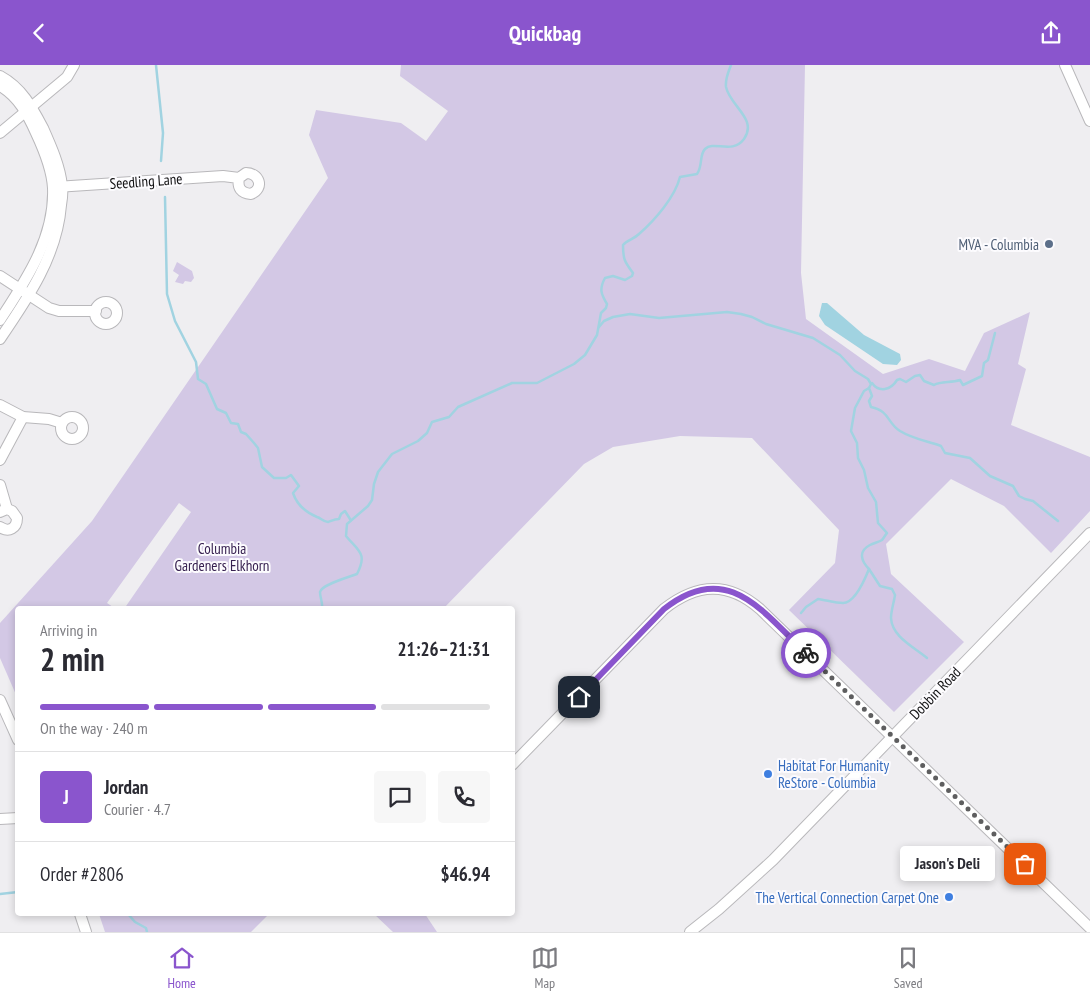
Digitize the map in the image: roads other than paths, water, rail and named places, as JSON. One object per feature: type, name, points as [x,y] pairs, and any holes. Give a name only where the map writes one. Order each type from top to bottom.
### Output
[{"type":"street","points":[[0,133],[30,110],[67,77],[74,65]]},
{"type":"street","points":[[1065,65],[1090,121]]},
{"type":"street","points":[[0,76],[19,89],[53,152],[58,187],[48,228],[24,293],[0,339]]},
{"type":"street","points":[[0,86],[30,110]]},
{"type":"street","name":"Seedling Lane","points":[[58,187],[224,176],[239,178]]},
{"type":"street","points":[[0,276],[49,308],[59,311],[96,311]]},
{"type":"street","points":[[0,319],[24,293]]},
{"type":"street","points":[[0,405],[23,417],[49,419],[62,423]]},
{"type":"street","points":[[0,460],[23,417]]},
{"type":"street","points":[[0,485],[3,511],[16,514],[17,522],[16,526],[8,530],[0,527]]},
{"type":"street","name":"Dobbin Road","points":[[690,932],[719,909],[773,860],[1090,533]]},
{"type":"street","points":[[515,762],[664,609],[680,597],[704,589],[714,588],[734,592],[749,599],[1090,928]]},
{"type":"street","points":[[0,699],[15,733]]},
{"type":"street","points":[[0,819],[15,817]]},
{"type":"street","points":[[81,916],[86,932]]},
{"type":"water","points":[[822,303],[827,303],[864,335],[900,354],[901,360],[897,365],[883,364],[825,325],[819,316]]},
{"type":"waterway","points":[[156,65],[163,133],[161,161]]},
{"type":"waterway","points":[[322,606],[320,592],[322,589],[357,574],[362,557],[358,549],[346,536],[347,524],[368,506],[372,500],[378,472],[392,454],[418,441],[427,433],[432,422],[449,417],[458,407],[512,383],[537,383],[574,364],[585,355],[597,335],[601,313],[606,308],[607,304],[602,291],[605,278],[613,276],[625,280],[632,276],[633,273],[624,258],[623,245],[637,236],[658,215],[674,192],[680,177],[697,174],[705,149],[713,146],[734,146],[744,139],[748,125],[746,119],[728,94],[726,87],[726,79],[731,65]]},
{"type":"waterway","points":[[165,197],[167,294],[175,321],[196,362],[198,379],[206,384],[217,409],[226,413],[231,423],[238,424],[241,432],[246,434],[258,448],[262,467],[274,478],[286,478],[291,475],[299,486],[293,493],[302,508],[326,522],[339,519],[345,511],[350,519]]},
{"type":"waterway","points":[[599,327],[604,321],[613,317],[630,314],[659,318],[727,312],[752,317],[766,324],[813,338],[840,355],[855,371],[868,379],[871,384],[869,388],[872,396],[869,401],[871,407],[882,411],[900,431],[941,446],[945,453],[970,458],[990,476],[1013,486],[1019,496],[1033,501],[1058,521]]},
{"type":"waterway","points":[[872,383],[878,388],[885,389],[892,386],[897,380],[900,379],[906,382],[920,375],[924,381],[934,385],[960,380],[963,385],[982,376],[984,363],[988,360],[995,333]]},
{"type":"waterway","points":[[801,613],[818,599],[837,603],[847,602],[852,599],[859,590],[869,569],[864,563],[862,553],[866,547],[882,540],[887,533],[878,523],[876,502],[868,488],[864,470],[858,458],[857,443],[851,431],[855,408],[864,391],[869,388]]},
{"type":"waterway","points":[[869,569],[880,586],[892,589],[895,595],[891,612],[892,625],[895,631],[927,658]]},
{"type":"waterway","points":[[0,894],[15,892]]},
{"type":"waterway","points":[[130,916],[135,922],[146,928],[147,932]]},
{"type":"place","name":"MVA - Columbia","points":[[1049,244]]},
{"type":"place","name":"Habitat For Humanity ReStore - Columbia","points":[[768,774]]},
{"type":"place","name":"Jason's Deli","points":[[1025,864]]},
{"type":"place","name":"The Vertical Connection Carpet One","points":[[949,897]]},
{"type":"park label","name":"Columbia Gardeners Elkhorn","points":[[222,556]]}]
